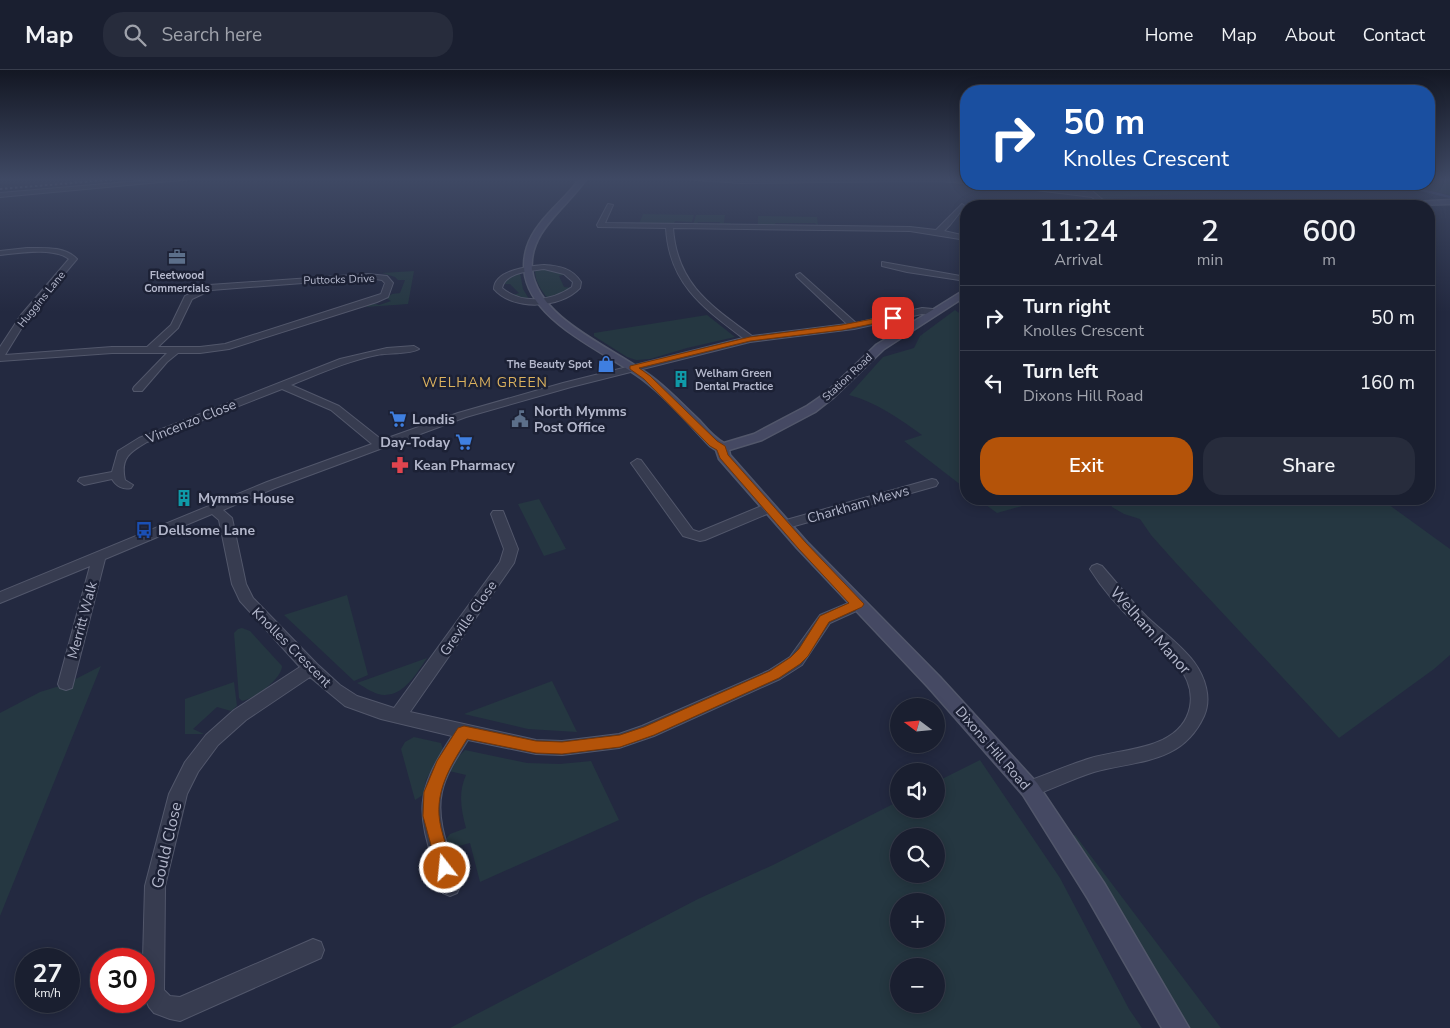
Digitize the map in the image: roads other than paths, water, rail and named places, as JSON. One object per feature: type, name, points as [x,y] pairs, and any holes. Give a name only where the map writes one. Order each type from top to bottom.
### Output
[{"type":"street","name":"Dixons Hill Road","points":[[545,223],[540,228],[531,249],[528,269],[530,285],[541,302],[579,334],[647,377],[714,444],[722,448],[724,456],[784,525],[967,718],[1030,789],[1096,891],[1176,1028]]},
{"type":"street","points":[[602,223],[601,225],[893,228],[938,232],[960,237]]},
{"type":"street","points":[[938,232],[949,223]]},
{"type":"street","points":[[669,226],[669,242],[676,267],[682,277],[702,300],[750,339]]},
{"type":"street","name":"Huggins Lane","points":[[0,253],[35,250],[68,254],[73,259],[25,315],[0,357]]},
{"type":"street","points":[[886,264],[907,270],[960,278]]},
{"type":"street","points":[[544,267],[563,270],[571,274],[577,282],[576,288],[566,296],[541,302],[510,297],[498,289],[498,284],[505,277],[528,269],[544,267]]},
{"type":"street","points":[[800,274],[854,326]]},
{"type":"street","name":"Puttocks Drive","points":[[0,357],[151,349],[212,349],[240,344],[380,298],[387,292],[389,283],[384,278],[368,276],[209,288],[188,298],[175,326],[151,349]]},
{"type":"street","name":"Station Road","points":[[722,448],[758,436],[789,422],[811,409],[830,395],[880,347],[960,296]]},
{"type":"street","points":[[0,598],[213,509],[379,444],[500,403],[750,339],[854,326],[922,311],[933,312]]},
{"type":"street","name":"Vincenzo Close","points":[[118,474],[119,459],[123,453],[143,440],[362,355],[393,349],[414,349]]},
{"type":"street","points":[[138,389],[164,360],[176,350]]},
{"type":"street","points":[[282,385],[335,408],[379,444]]},
{"type":"street","points":[[637,463],[688,532],[700,537],[769,508]]},
{"type":"street","points":[[84,481],[118,474],[120,482],[127,485]]},
{"type":"street","name":"Charkham Mews","points":[[784,525],[932,483]]},
{"type":"street","name":"Knolles Crescent","points":[[213,509],[226,518],[239,584],[246,601],[334,689],[351,701],[398,716],[536,747],[562,748],[620,741],[648,731],[774,675],[796,661],[804,653],[824,619],[858,604]]},
{"type":"street","name":"Greville Close","points":[[398,716],[507,563],[511,548],[498,514]]},
{"type":"street","name":"Merritt Walk","points":[[66,684],[99,557]]},
{"type":"street","name":"Welham Manor","points":[[1030,789],[1100,763],[1154,752],[1184,732],[1194,721],[1200,709],[1194,676],[1168,645],[1136,615],[1097,569]]},
{"type":"street","name":"Gould Close","points":[[311,668],[240,715],[212,740],[191,767],[178,794],[155,886],[153,990],[157,1001],[165,1008],[180,1009],[312,950]]},
{"type":"street","points":[[450,886],[430,816],[432,792],[443,766],[464,732]]},
{"type":"place","name":"Fleetwood Commercials","points":[[177,257]]},
{"type":"place","name":"The Beauty Spot","points":[[606,364]]},
{"type":"place","name":"Welham Green Dental Practice","points":[[681,379]]},
{"type":"place","name":"Londis","points":[[398,419]]},
{"type":"place","name":"North Mymms Post Office","points":[[520,419]]},
{"type":"place","name":"Day-Today","points":[[464,442]]},
{"type":"place","name":"Kean Pharmacy","points":[[400,465]]},
{"type":"place","name":"Mymms House","points":[[184,498]]},
{"type":"place","name":"Dellsome Lane","points":[[144,530]]},
{"type":"district","name":"WELHAM GREEN","points":[[485,382]]}]
